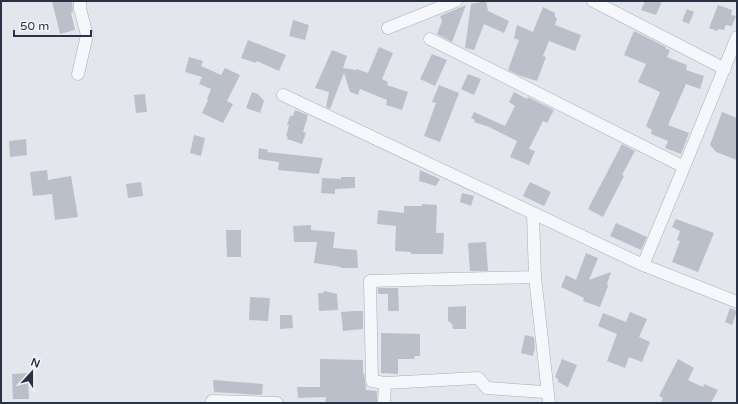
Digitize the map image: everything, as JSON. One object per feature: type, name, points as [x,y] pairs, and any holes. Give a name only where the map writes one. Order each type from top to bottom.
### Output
[{"type":"street","points":[[78,74],[87,35],[80,9],[80,1]]},
{"type":"street","points":[[388,28],[456,1]]},
{"type":"street","points":[[593,1],[724,69]]},
{"type":"street","points":[[643,265],[737,37]]},
{"type":"street","points":[[430,39],[684,167]]},
{"type":"street","points":[[283,95],[643,265],[737,302]]},
{"type":"street","points":[[533,214],[536,277],[549,403]]},
{"type":"street","points":[[536,277],[370,281],[372,381],[385,383],[478,378],[487,388],[544,392],[547,389]]},
{"type":"street","points":[[384,403],[385,383]]},
{"type":"street","points":[[212,401],[277,403]]},
{"type":"building","points":[[52,1],[72,1],[73,12],[71,13],[75,30],[60,34]]},
{"type":"building","points":[[486,1],[488,11],[509,21],[504,33],[484,24],[474,50],[465,48],[471,4]]},
{"type":"building","points":[[645,1],[662,1],[656,15],[641,10]]},
{"type":"building","points":[[466,5],[452,42],[437,34],[442,21],[440,16]]},
{"type":"building","points":[[718,5],[732,10],[731,15],[736,16],[732,26],[726,25],[724,30],[718,29],[717,31],[709,28]]},
{"type":"building","points":[[543,7],[555,13],[555,17],[557,18],[555,25],[581,35],[575,51],[549,41],[543,56],[546,57],[537,81],[508,70],[519,40],[514,38],[517,25],[533,32]]},
{"type":"building","points":[[687,9],[694,12],[689,24],[682,21]]},
{"type":"building","points":[[293,20],[309,25],[305,40],[289,36]]},
{"type":"building","points":[[634,31],[670,50],[667,57],[687,65],[686,70],[704,76],[700,89],[686,84],[668,125],[689,133],[681,154],[665,148],[668,141],[651,134],[652,130],[646,126],[660,92],[638,82],[646,64],[624,55]]},
{"type":"building","points":[[248,40],[286,55],[279,71],[257,61],[256,63],[241,58]]},
{"type":"building","points":[[379,47],[393,53],[382,79],[388,82],[387,85],[408,92],[402,110],[386,105],[387,100],[360,89],[358,95],[350,92],[344,73],[330,109],[326,107],[329,92],[315,88],[332,50],[347,56],[343,68],[357,69],[368,73]]},
{"type":"building","points":[[432,54],[447,60],[435,86],[420,79]]},
{"type":"building","points":[[189,57],[203,61],[201,66],[221,75],[225,68],[240,75],[227,101],[233,104],[223,123],[202,113],[211,89],[199,84],[202,77],[185,72]]},
{"type":"building","points":[[468,74],[481,79],[474,95],[461,89]]},
{"type":"building","points":[[439,85],[459,93],[440,142],[424,136],[436,103],[432,102]]},
{"type":"building","points":[[252,92],[258,94],[264,101],[260,113],[246,108]]},
{"type":"building","points":[[514,92],[554,110],[547,123],[543,121],[529,149],[535,151],[529,165],[510,157],[517,141],[489,127],[474,122],[475,120],[471,118],[474,112],[505,126],[515,106],[509,102]]},
{"type":"building","points":[[145,94],[147,112],[136,113],[134,95]]},
{"type":"building","points":[[295,110],[308,115],[303,132],[306,133],[302,144],[287,139],[288,137],[286,136],[290,116],[293,116]]},
{"type":"building","points":[[722,112],[737,118],[737,160],[716,152],[710,145]]},
{"type":"building","points":[[194,135],[205,138],[201,156],[190,153]]},
{"type":"building","points":[[26,139],[27,155],[10,157],[9,141]]},
{"type":"building","points":[[622,144],[635,151],[622,175],[624,176],[603,217],[588,209]]},
{"type":"building","points":[[259,148],[268,150],[267,152],[323,158],[319,174],[278,170],[279,162],[258,159]]},
{"type":"building","points":[[47,170],[48,180],[71,176],[78,217],[55,220],[52,194],[33,196],[30,172]]},
{"type":"building","points":[[420,170],[440,179],[436,186],[419,181]]},
{"type":"building","points":[[341,177],[355,177],[355,188],[335,189],[335,194],[321,193],[322,178],[341,179]]},
{"type":"building","points":[[141,182],[143,196],[128,198],[126,184]]},
{"type":"building","points":[[530,182],[551,192],[544,206],[523,196]]},
{"type":"building","points":[[462,193],[474,196],[471,206],[460,202]]},
{"type":"building","points":[[422,204],[437,205],[436,233],[444,233],[443,254],[411,254],[411,252],[395,251],[396,226],[377,224],[378,210],[404,213],[404,206],[422,206]]},
{"type":"building","points":[[676,219],[714,233],[698,272],[672,262],[680,241],[677,240],[680,231],[672,227]]},
{"type":"building","points":[[616,223],[647,237],[641,250],[610,236]]},
{"type":"building","points":[[311,225],[311,230],[335,232],[333,248],[357,250],[358,268],[341,268],[314,263],[317,242],[294,242],[293,226]]},
{"type":"building","points":[[226,230],[241,230],[241,257],[227,257]]},
{"type":"building","points":[[486,242],[488,271],[470,271],[468,243]]},
{"type":"building","points":[[586,253],[598,258],[589,280],[611,272],[607,284],[608,286],[600,307],[583,301],[584,298],[561,287],[566,275],[576,280]]},
{"type":"building","points":[[378,288],[398,288],[399,311],[388,311],[388,294],[378,294]]},
{"type":"building","points":[[324,291],[337,294],[338,310],[319,311],[318,293],[323,293]]},
{"type":"building","points":[[250,297],[270,298],[268,321],[249,320]]},
{"type":"building","points":[[466,306],[466,329],[453,329],[452,324],[448,321],[448,307]]},
{"type":"building","points":[[730,308],[737,311],[732,325],[725,322]]},
{"type":"building","points":[[363,311],[363,329],[343,331],[341,312]]},
{"type":"building","points":[[630,312],[647,319],[639,337],[650,342],[642,362],[629,357],[625,368],[607,361],[617,334],[598,326],[603,313],[626,322]]},
{"type":"building","points":[[280,315],[292,315],[293,328],[280,329]]},
{"type":"building","points":[[381,333],[420,334],[420,356],[415,356],[414,359],[398,359],[398,374],[381,373]]},
{"type":"building","points":[[525,335],[534,337],[535,347],[533,356],[521,353]]},
{"type":"building","points":[[320,359],[363,360],[363,374],[364,373],[366,390],[377,391],[377,403],[325,403],[326,397],[298,398],[297,387],[320,387]]},
{"type":"building","points":[[562,359],[577,365],[568,387],[558,382],[558,379],[555,377]]},
{"type":"building","points":[[678,359],[694,368],[688,380],[703,387],[704,384],[718,390],[711,403],[661,403],[663,398],[659,396]]},
{"type":"building","points":[[28,373],[29,399],[13,399],[12,374]]},
{"type":"building","points":[[213,380],[263,384],[262,395],[214,392]]}]
